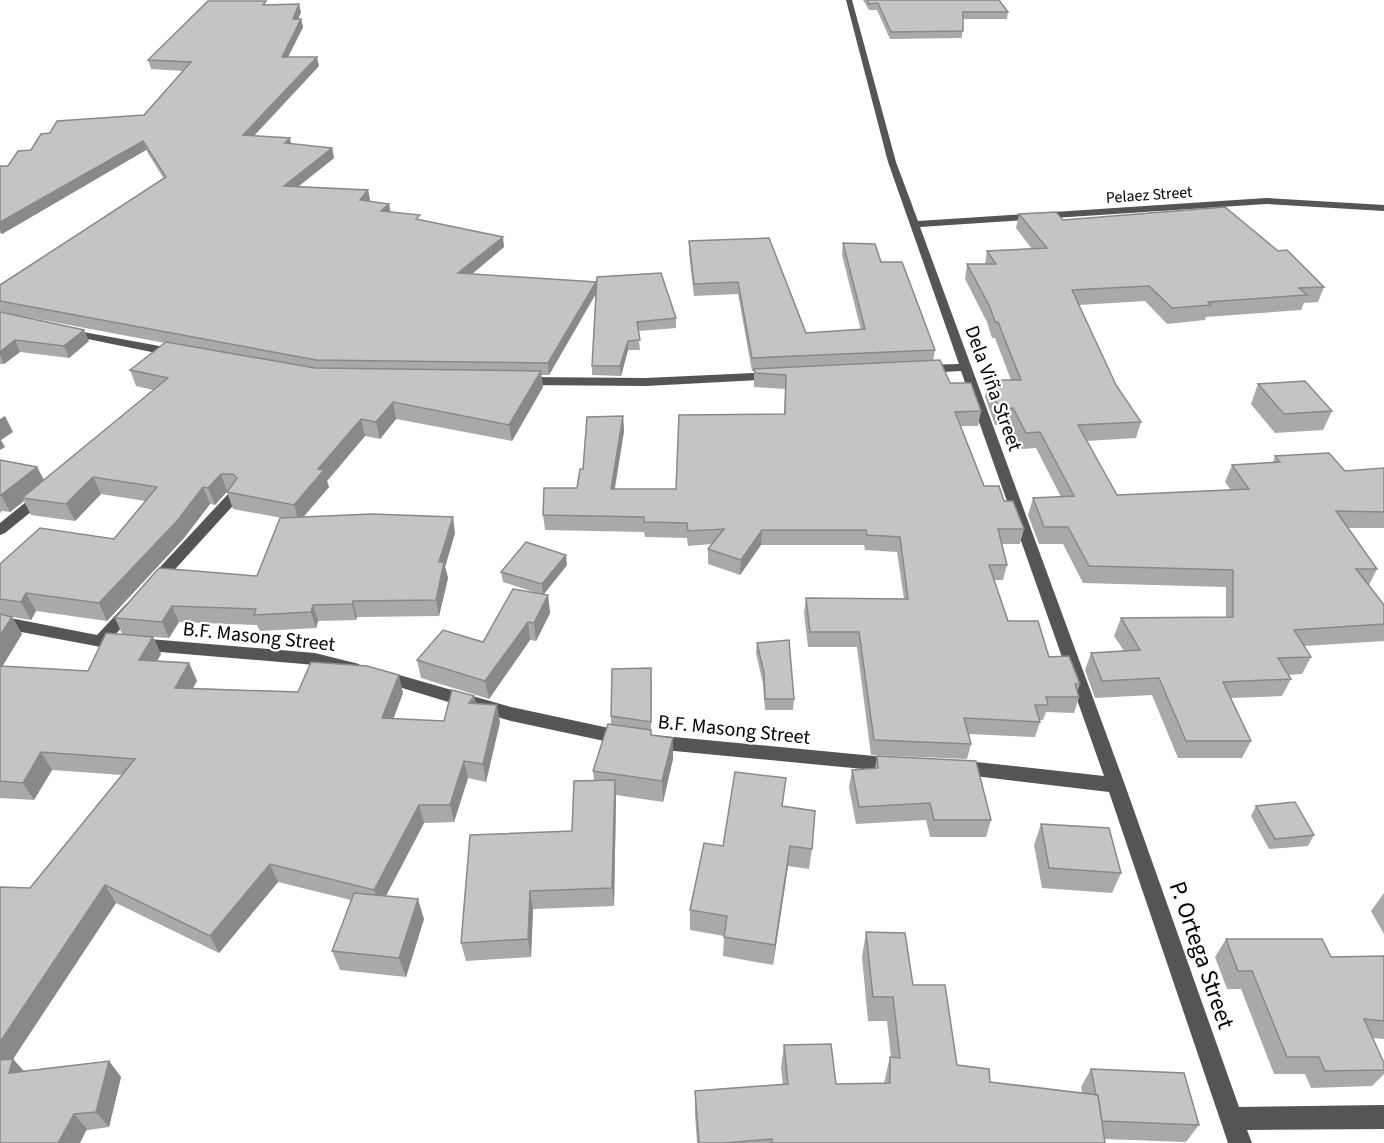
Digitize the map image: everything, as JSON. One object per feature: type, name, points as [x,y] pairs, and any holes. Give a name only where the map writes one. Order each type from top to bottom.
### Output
[{"type":"street","name":"Dela Viña Street","points":[[849,0],[892,162],[1116,785]]},
{"type":"street","name":"Pelaez Street","points":[[916,224],[1266,201],[1384,208]]},
{"type":"street","points":[[55,330],[186,355]]},
{"type":"street","points":[[907,370],[966,367]]},
{"type":"street","points":[[511,381],[646,382],[790,375]]},
{"type":"street","points":[[0,530],[51,489]]},
{"type":"street","points":[[101,641],[234,496]]},
{"type":"street","name":"B.F. Masong Street","points":[[0,622],[101,641],[315,659],[511,714],[633,740],[865,764],[911,765]]},
{"type":"street","points":[[945,767],[1116,785]]},
{"type":"street","name":"P. Ortega Street","points":[[1116,785],[1240,1143]]},
{"type":"street","points":[[1232,1119],[1384,1117]]},
{"type":"building","points":[[867,0],[999,0],[1008,12],[963,12],[963,31],[891,32],[878,3],[869,4]]},
{"type":"building","points":[[208,1],[266,1],[263,5],[299,4],[293,19],[301,19],[282,57],[317,57],[243,135],[290,138],[285,143],[332,148],[284,186],[368,190],[360,200],[389,204],[381,211],[420,215],[416,219],[503,237],[458,273],[596,282],[548,363],[316,360],[0,301],[0,285],[166,177],[143,141],[0,222],[0,166],[8,166],[18,151],[31,150],[41,134],[50,133],[57,121],[144,115],[191,62],[148,60]]},
{"type":"building","points":[[1225,207],[1278,251],[1287,250],[1324,287],[1299,288],[1307,295],[1208,302],[1211,305],[1172,308],[1149,286],[1072,290],[1116,385],[1141,422],[1078,425],[1117,495],[1249,489],[1232,465],[1280,462],[1275,456],[1329,453],[1345,471],[1384,468],[1384,512],[1336,511],[1377,569],[1356,569],[1384,605],[1384,624],[1294,630],[1311,657],[1278,658],[1291,679],[1223,682],[1251,741],[1186,741],[1159,678],[1102,681],[1091,653],[1140,650],[1121,618],[1233,617],[1233,570],[1089,566],[1068,527],[1044,527],[1033,498],[1074,496],[1040,432],[1026,433],[1013,408],[999,409],[988,380],[1021,380],[998,322],[995,322],[990,307],[967,264],[996,264],[987,251],[1047,248],[1019,214],[1056,212],[1063,220]]},
{"type":"building","points":[[769,238],[806,333],[865,329],[843,243],[875,244],[881,262],[902,262],[935,350],[752,358],[738,282],[694,284],[689,241]]},
{"type":"building","points":[[661,273],[676,318],[637,322],[640,340],[628,341],[620,366],[592,366],[597,277]]},
{"type":"building","points":[[0,312],[84,330],[64,346],[15,340],[0,352]]},
{"type":"building","points":[[166,342],[315,368],[541,371],[509,425],[393,402],[376,422],[361,419],[318,469],[324,470],[294,505],[227,492],[237,478],[233,474],[221,474],[208,488],[203,487],[177,521],[99,603],[26,593],[21,602],[0,599],[0,564],[40,528],[114,539],[157,487],[93,477],[66,504],[22,498],[168,378],[130,370]]},
{"type":"building","points":[[940,360],[950,383],[971,383],[981,411],[955,412],[984,486],[999,486],[1004,501],[1013,501],[1024,529],[998,529],[1007,565],[989,565],[1008,621],[1038,621],[1049,657],[1069,656],[1080,684],[1075,684],[1079,697],[1046,697],[1048,705],[1035,705],[1040,722],[964,718],[971,744],[874,740],[859,632],[810,632],[806,598],[908,599],[900,537],[867,535],[866,530],[762,530],[741,560],[708,549],[724,529],[688,531],[687,523],[644,522],[644,517],[543,515],[544,488],[577,488],[580,469],[583,469],[587,417],[623,416],[611,489],[676,489],[679,415],[785,414],[786,375],[755,373],[754,369]]},
{"type":"building","points":[[1305,381],[1332,411],[1284,414],[1258,384]]},
{"type":"building","points":[[0,460],[37,467],[0,495]]},
{"type":"building","points":[[372,514],[453,517],[439,562],[444,562],[436,600],[353,601],[352,604],[313,605],[311,612],[254,615],[256,609],[172,606],[162,622],[115,618],[159,568],[257,576],[280,518]]},
{"type":"building","points":[[526,542],[566,555],[542,584],[501,572]]},
{"type":"building","points":[[513,589],[548,595],[534,623],[528,622],[485,681],[417,660],[443,630],[483,642]]},
{"type":"building","points":[[0,614],[12,617],[0,635]]},
{"type":"building","points":[[106,633],[153,637],[139,660],[189,663],[175,688],[298,692],[311,662],[367,666],[399,675],[382,718],[444,721],[452,690],[474,696],[469,703],[497,705],[483,764],[464,761],[450,805],[419,805],[374,890],[270,864],[210,936],[105,885],[0,1042],[0,887],[30,888],[135,759],[41,752],[23,783],[0,781],[0,666],[88,671]]},
{"type":"building","points":[[789,640],[794,699],[765,699],[764,673],[757,643]]},
{"type":"building","points":[[651,668],[651,722],[611,716],[612,669]]},
{"type":"building","points":[[608,724],[651,730],[651,735],[673,738],[662,781],[593,771]]},
{"type":"building","points":[[877,756],[976,761],[991,820],[934,820],[930,803],[859,807],[852,770],[878,768]]},
{"type":"building","points":[[735,772],[786,778],[782,806],[815,811],[812,849],[790,846],[775,945],[724,937],[727,916],[690,910],[704,843],[723,846]]},
{"type":"building","points":[[615,780],[612,888],[530,891],[528,939],[461,943],[470,835],[572,831],[574,781]]},
{"type":"building","points":[[1295,802],[1314,835],[1275,839],[1256,806]]},
{"type":"building","points":[[1041,824],[1109,828],[1121,873],[1049,868]]},
{"type":"building","points":[[354,893],[418,899],[399,958],[332,951]]},
{"type":"building","points":[[866,932],[905,933],[913,985],[945,985],[957,1065],[989,1069],[990,1082],[1098,1095],[1105,1143],[772,1143],[772,1139],[699,1143],[695,1091],[788,1084],[784,1045],[831,1044],[836,1084],[890,1083],[890,1057],[900,1058],[893,997],[873,997]]},
{"type":"building","points":[[1226,939],[1322,939],[1331,957],[1384,956],[1384,1021],[1364,1019],[1384,1063],[1384,1070],[1325,1071],[1319,1057],[1287,1057],[1252,971],[1238,971]]},
{"type":"building","points":[[13,1059],[9,1073],[109,1061],[96,1112],[74,1114],[58,1143],[0,1143],[0,1060]]},
{"type":"building","points":[[1091,1069],[1184,1073],[1199,1125],[1102,1121]]}]
